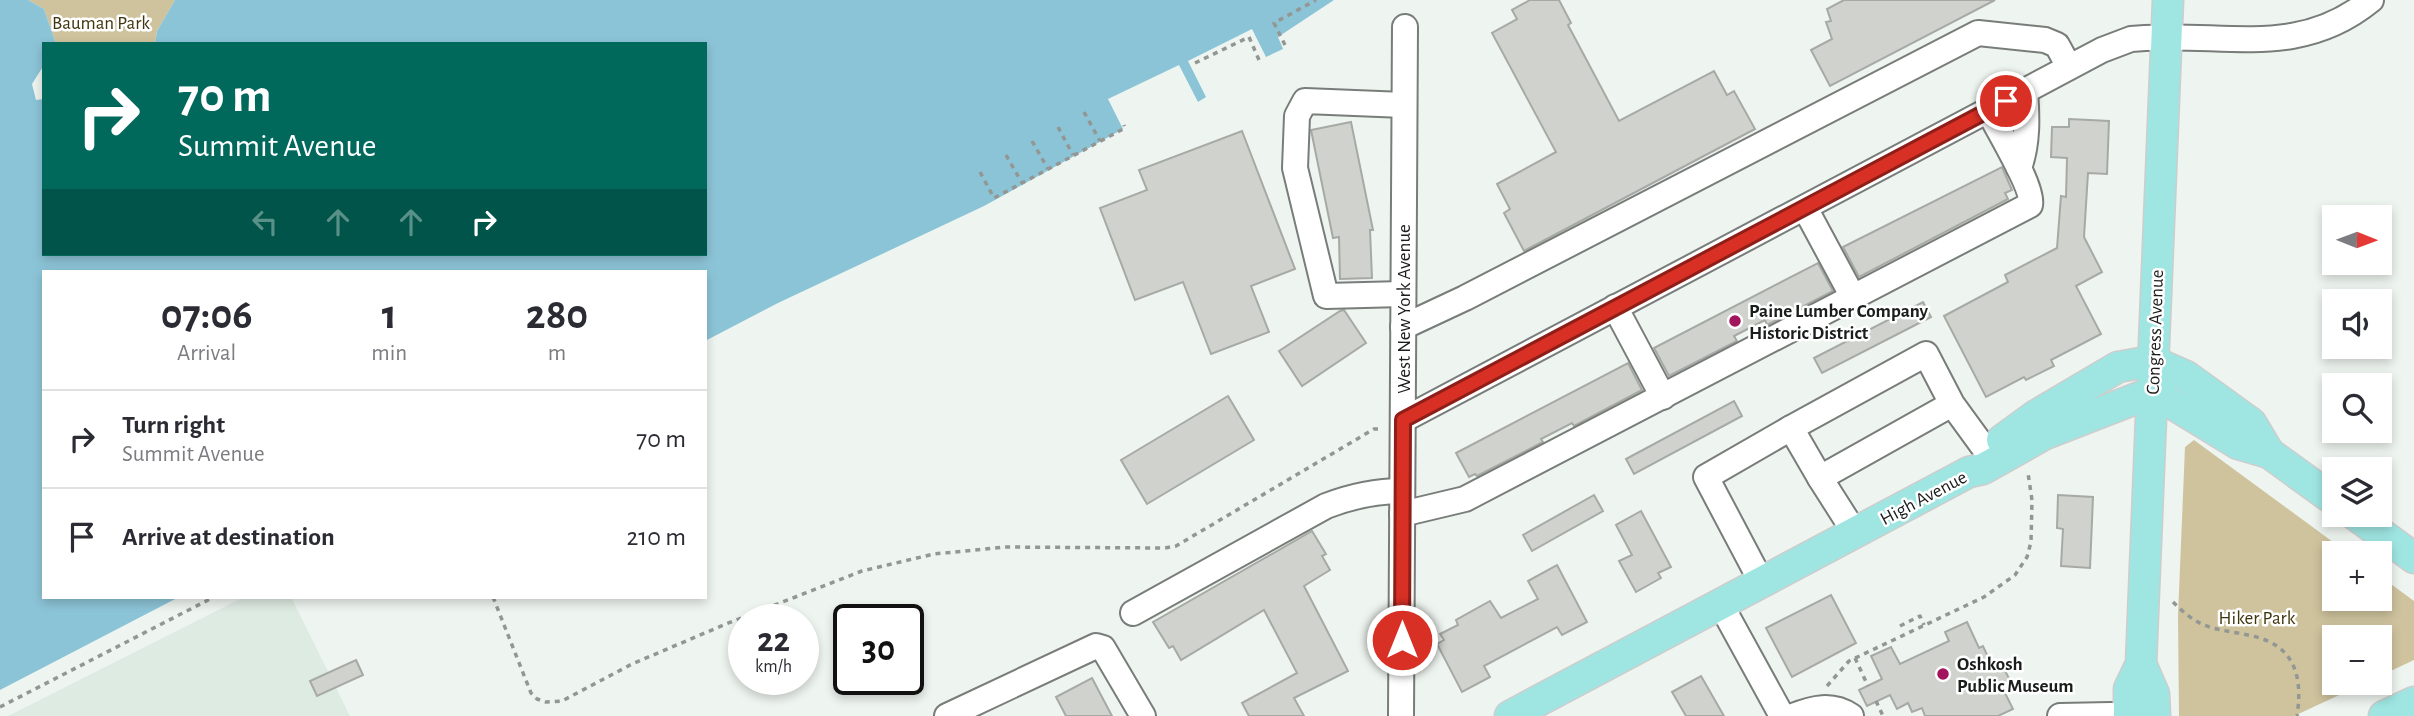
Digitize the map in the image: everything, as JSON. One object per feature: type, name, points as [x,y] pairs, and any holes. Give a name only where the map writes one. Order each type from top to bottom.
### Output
[{"type":"main road","name":"Congress Avenue","points":[[2120,715],[2141,664],[2168,0]]},
{"type":"main road","points":[[1983,462],[2035,416],[2118,367],[2152,361],[2186,376],[2251,423],[2269,453]]},
{"type":"main road","points":[[2153,392],[2238,444],[2269,453],[2322,491]]},
{"type":"main road","name":"High Avenue","points":[[1510,716],[1983,462],[2153,392]]},
{"type":"main road","points":[[2372,527],[2414,558]]},
{"type":"main road","name":"Congress Avenue","points":[[2141,664],[2154,694],[2155,716]]},
{"type":"main road","points":[[2384,716],[2414,702]]},
{"type":"street","points":[[1403,424],[1615,307],[2102,50],[2131,39],[2166,37],[2275,40],[2305,35],[2333,25],[2371,0]]},
{"type":"street","name":"West New York Avenue","points":[[1401,716],[1405,27]]},
{"type":"street","points":[[1403,327],[1465,298],[1978,33],[2045,40],[2057,45],[2069,67]]},
{"type":"street","points":[[2019,168],[2024,155],[2027,119],[2025,91]]},
{"type":"street","points":[[1403,294],[1326,296],[1295,168],[1297,116],[1304,101],[1404,105]]},
{"type":"street","points":[[1133,613],[1326,506],[1347,498],[1376,491],[1402,503],[1465,499],[1854,299],[2030,205],[2032,198],[2019,168],[1988,110]]},
{"type":"street","points":[[1805,208],[1854,299]]},
{"type":"street","points":[[1615,307],[1663,397]]},
{"type":"street","points":[[1762,583],[1706,477],[1926,354],[1983,462]]},
{"type":"street","points":[[1820,478],[1952,404]]},
{"type":"street","points":[[1791,428],[1855,533]]},
{"type":"street","points":[[1721,605],[1782,716]]},
{"type":"street","points":[[947,716],[1096,646],[1103,648],[1143,716]]},
{"type":"street","points":[[1805,712],[1838,709],[1851,716]]},
{"type":"street","points":[[2060,716],[2120,715]]},
{"type":"path","points":[[1298,0],[1302,8]]},
{"type":"path","points":[[1285,45],[1274,23],[1316,0]]},
{"type":"path","points":[[1195,64],[1249,37],[1259,60]]},
{"type":"path","points":[[1084,112],[1100,141]]},
{"type":"path","points":[[980,172],[995,198],[1125,128],[1124,125]]},
{"type":"path","points":[[1058,127],[1073,155]]},
{"type":"path","points":[[1032,141],[1048,169]]},
{"type":"path","points":[[1006,155],[1022,183]]},
{"type":"path","points":[[494,599],[531,693],[546,702],[562,701],[632,664],[862,570],[957,550],[1176,546],[1374,429],[1403,424]]},
{"type":"path","points":[[1805,712],[1849,661],[1999,588],[2015,575],[2022,566],[2031,542],[2033,516],[2027,464]]},
{"type":"path","points":[[0,707],[210,599]]},
{"type":"path","points":[[2173,602],[2201,624],[2270,641],[2290,657],[2298,681],[2297,716]]},
{"type":"path","points":[[1900,626],[1920,616],[1924,625]]},
{"type":"path","points":[[1855,658],[1868,686]]},
{"type":"path","points":[[1876,701],[1883,716]]},
{"type":"shaded area","points":[[240,599],[292,599],[350,716],[8,716]]},
{"type":"green space","name":"Bauman Park","points":[[28,0],[175,0],[157,31],[155,42],[55,42],[44,9]]},
{"type":"green space","name":"Hiker Park","points":[[2194,440],[2332,541],[2322,541],[2322,611],[2392,611],[2392,585],[2414,601],[2414,660],[2392,670],[2392,625],[2322,625],[2322,695],[2339,695],[2294,716],[2179,716],[2178,616],[2185,447]]},
{"type":"water","points":[[0,0],[28,0],[44,9],[55,42],[42,42],[42,68],[32,84],[36,100],[42,99],[42,256],[707,256],[707,42],[155,42],[157,31],[175,0],[1334,0],[1278,37],[1283,49],[1266,57],[1252,29],[1188,61],[1206,97],[1198,102],[1179,65],[1108,99],[1123,129],[984,206],[778,303],[707,340],[707,270],[42,270],[42,599],[175,599],[0,690]]},
{"type":"building","points":[[1530,0],[1559,0],[1571,23],[1568,25],[1619,121],[1714,71],[1727,95],[1734,91],[1755,129],[1524,251],[1504,213],[1510,209],[1497,184],[1556,152],[1492,33],[1517,19],[1512,10]]},
{"type":"building","points":[[1844,0],[1995,0],[1830,86],[1811,50],[1832,39],[1826,22],[1831,21],[1827,9]]},
{"type":"building","points":[[2069,119],[2109,121],[2107,174],[2088,173],[2084,237],[2102,272],[2076,286],[2101,334],[2051,360],[2054,366],[2026,380],[2024,377],[1986,397],[1944,316],[2008,282],[2005,275],[2057,248],[2061,196],[2066,197],[2067,158],[2051,157],[2052,127],[2069,127]]},
{"type":"building","points":[[1351,122],[1373,230],[1370,230],[1372,278],[1340,279],[1339,237],[1333,238],[1311,130]]},
{"type":"building","points":[[1242,131],[1295,269],[1251,286],[1269,332],[1211,354],[1183,282],[1135,300],[1100,208],[1147,190],[1139,170]]},
{"type":"building","points":[[2002,167],[2012,190],[2005,193],[2008,199],[1859,277],[1843,247]]},
{"type":"building","points":[[1818,263],[1833,291],[1767,325],[1765,320],[1734,336],[1737,341],[1669,376],[1654,348]]},
{"type":"building","points":[[1923,302],[1931,317],[1822,373],[1814,358]]},
{"type":"building","points":[[1344,310],[1366,343],[1302,386],[1279,351]]},
{"type":"building","points":[[1628,363],[1642,390],[1574,426],[1572,423],[1541,439],[1543,442],[1477,476],[1475,474],[1469,477],[1456,453]]},
{"type":"building","points":[[1228,396],[1254,440],[1147,504],[1121,460]]},
{"type":"building","points":[[1734,401],[1742,416],[1634,474],[1626,459]]},
{"type":"building","points":[[1594,495],[1603,511],[1532,551],[1523,535]]},
{"type":"building","points":[[2058,495],[2093,497],[2090,568],[2061,566],[2063,529],[2057,528]]},
{"type":"building","points":[[1641,511],[1671,567],[1658,573],[1661,578],[1636,592],[1619,561],[1632,555],[1616,525]]},
{"type":"building","points":[[1312,531],[1326,554],[1322,556],[1330,570],[1304,586],[1348,671],[1294,698],[1304,716],[1249,716],[1242,703],[1297,673],[1264,610],[1181,660],[1173,646],[1169,648],[1153,622]]},
{"type":"building","points":[[1557,565],[1587,622],[1562,635],[1557,627],[1484,666],[1490,677],[1462,692],[1437,644],[1444,640],[1440,634],[1458,625],[1456,620],[1490,601],[1501,618],[1538,599],[1528,581]]},
{"type":"building","points":[[1831,595],[1856,643],[1792,677],[1766,628]]},
{"type":"building","name":"Oshkosh Public Museum","points":[[1967,622],[1979,648],[1983,646],[1993,668],[2002,664],[2014,689],[2005,693],[2013,709],[1998,716],[1925,716],[1922,708],[1912,712],[1908,703],[1897,709],[1890,695],[1867,706],[1859,690],[1882,679],[1871,656],[1891,647],[1900,664],[1949,641],[1945,632]]},
{"type":"building","points":[[356,660],[363,675],[317,696],[310,681]]},
{"type":"building","points":[[1701,676],[1724,716],[1686,716],[1672,692]]},
{"type":"building","points":[[1092,678],[1112,716],[1066,716],[1056,697]]},
{"type":"place","name":"Paine Lumber Company Historic District","points":[[1735,321]]},
{"type":"place","name":"Oshkosh Public Museum","points":[[1943,674]]},
{"type":"route","points":[[1402,640],[1403,420],[2006,101]]}]
